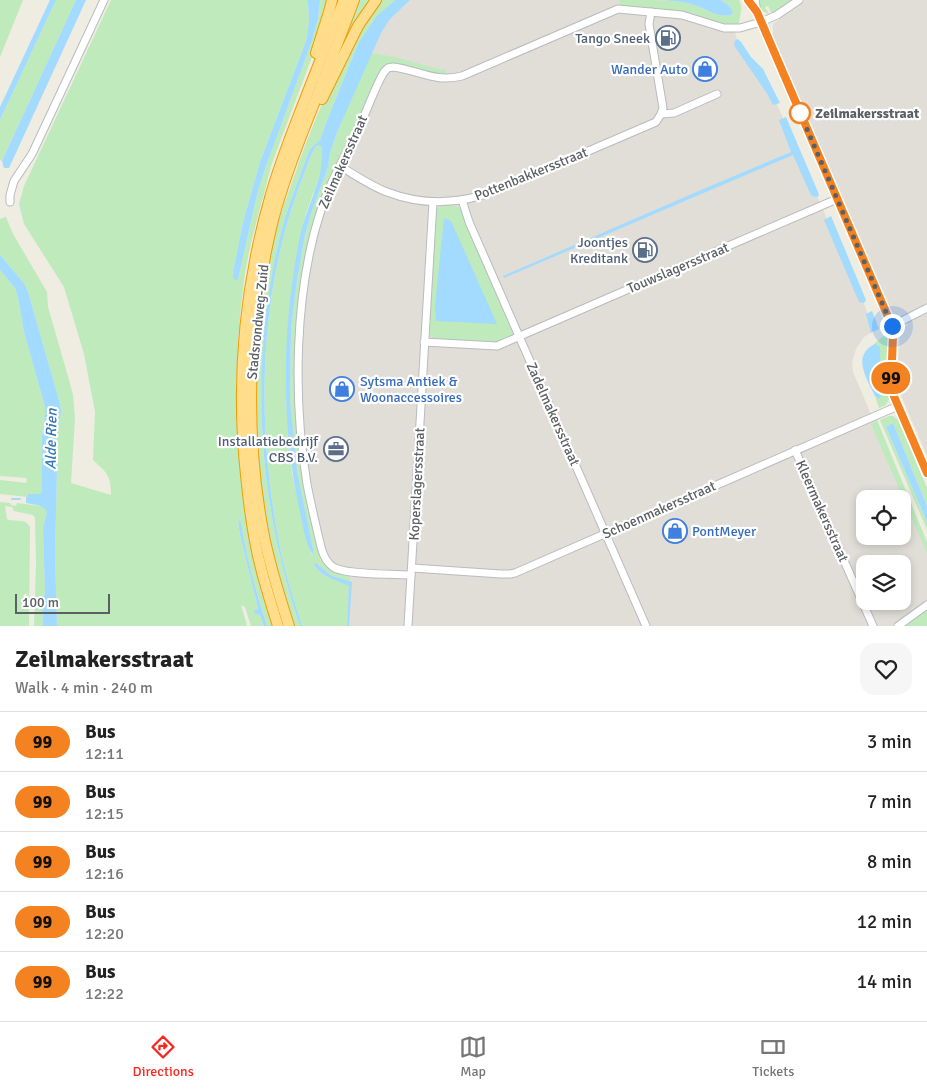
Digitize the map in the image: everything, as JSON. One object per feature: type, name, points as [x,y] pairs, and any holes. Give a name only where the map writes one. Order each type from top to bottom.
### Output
[{"type":"highway","points":[[295,124],[301,96],[332,0]]},
{"type":"highway","name":"Stadsrondweg-Zuid","points":[[278,626],[261,567],[254,533],[244,459],[241,424],[244,338],[248,300],[253,268],[270,196],[295,124],[344,0]]},
{"type":"highway","name":"Stadsrondweg-Zuid","points":[[289,626],[271,565],[262,523],[253,457],[251,391],[254,332],[264,262],[273,220],[287,173],[354,0]]},
{"type":"highway","points":[[300,139],[314,116],[353,34],[376,0]]},
{"type":"street","points":[[10,202],[14,181],[32,154],[104,0]]},
{"type":"street","points":[[748,0],[757,12]]},
{"type":"street","points":[[755,0],[761,22],[892,326],[890,380],[893,394],[927,473]]},
{"type":"street","name":"Zeilmakersstraat","points":[[411,572],[347,572],[333,567],[327,562],[308,486],[302,448],[299,405],[300,320],[306,273],[321,208],[384,72],[388,68],[398,67],[437,78],[454,78],[618,9],[682,15],[724,28],[740,28],[777,16],[799,0]]},
{"type":"street","points":[[651,12],[649,24],[662,100],[663,108],[661,114]]},
{"type":"street","name":"Pottenbakkersstraat","points":[[340,166],[387,192],[410,199],[433,202],[483,196],[656,122],[661,114],[674,113],[717,94]]},
{"type":"street","name":"Touwslagersstraat","points":[[520,337],[837,199]]},
{"type":"street","name":"Zadelmakersstraat","points":[[462,200],[469,222],[646,626]]},
{"type":"street","name":"Koperslagersstraat","points":[[408,626],[433,202]]},
{"type":"street","points":[[892,326],[927,308]]},
{"type":"street","points":[[424,342],[497,346],[520,337]]},
{"type":"street","name":"Schoenmakersstraat","points":[[411,572],[510,574],[898,406]]},
{"type":"street","name":"Kleermakersstraat","points":[[795,450],[873,626]]},
{"type":"street","points":[[898,626],[927,606]]},
{"type":"shaded area","points":[[402,0],[701,0],[730,13],[738,43],[776,102],[863,301],[874,331],[864,337],[856,349],[852,362],[853,372],[903,490],[856,490],[856,545],[911,545],[911,508],[927,546],[927,624],[925,626],[348,626],[298,489],[295,279],[363,50]]},
{"type":"shaded area","points":[[771,0],[927,0],[927,456],[899,391],[897,376],[900,336],[903,328],[908,325],[903,316],[896,318],[892,315],[773,36],[773,24],[781,18]]},
{"type":"green space","points":[[0,0],[23,0],[0,57]]},
{"type":"green space","points":[[56,0],[76,0],[2,161],[0,160],[0,120]]},
{"type":"green space","points":[[111,0],[307,0],[309,20],[306,41],[260,162],[243,222],[234,267],[238,280],[258,191],[265,169],[312,41],[318,19],[320,0],[329,0],[321,33],[271,166],[249,252],[240,319],[237,397],[241,479],[250,536],[273,626],[267,626],[252,574],[241,522],[238,522],[258,608],[254,610],[260,615],[264,626],[251,626],[245,607],[241,605],[247,626],[57,626],[55,553],[60,404],[28,292],[24,283],[0,255],[0,219],[6,217],[13,234],[47,292],[48,307],[73,395],[75,418],[71,483],[111,495],[107,475],[93,460],[95,412],[84,354],[64,287],[24,224],[19,204],[24,186]]},
{"type":"green space","points":[[359,0],[373,0],[332,67]]},
{"type":"green space","points":[[380,0],[395,0],[358,44],[320,140],[309,151],[283,226],[277,247],[272,278],[262,366],[264,454],[269,498],[277,541],[287,584],[300,626],[293,626],[270,542],[258,465],[255,384],[257,343],[262,303],[268,264],[277,227],[310,132],[350,44]]},
{"type":"green space","points":[[619,0],[682,2],[724,16],[733,13],[730,7],[721,0],[739,0],[741,9],[739,25],[711,22],[681,11],[621,6]]},
{"type":"green space","points":[[757,0],[793,0],[772,14],[768,6],[765,7],[769,14],[762,11]]},
{"type":"green space","points":[[371,53],[446,70],[446,76],[393,64],[357,124],[319,207],[313,227],[304,272],[296,405],[321,557],[350,575],[350,581],[332,576],[318,564],[314,565],[326,576],[349,586],[347,626],[302,626],[282,557],[269,478],[264,398],[265,357],[269,317],[275,278],[289,217],[312,153],[316,146],[320,145],[322,147],[321,172],[306,213],[301,235],[286,367],[286,401],[292,473],[306,536],[313,555],[293,443],[290,400],[291,329],[297,280],[305,235],[311,214],[328,167],[330,153],[338,130]]},
{"type":"green space","points":[[448,205],[458,207],[461,210],[514,332],[497,343],[434,339],[429,334],[435,213],[440,207]]},
{"type":"green space","points":[[0,270],[15,288],[18,297],[24,332],[45,407],[42,435],[42,491],[40,494],[28,494],[28,497],[0,494],[0,480],[26,483],[27,479],[0,476]]},
{"type":"green space","points":[[888,334],[886,374],[890,397],[886,405],[879,408],[875,396],[875,345],[872,346]]},
{"type":"green space","points":[[893,416],[898,420],[927,488],[927,506],[893,423],[886,427],[927,522],[927,530],[911,490],[880,420]]},
{"type":"green space","points":[[877,420],[906,490],[900,490],[871,424]]},
{"type":"green space","points":[[0,502],[16,506],[17,503],[41,506],[45,507],[47,512],[43,528],[45,593],[42,604],[43,626],[34,626],[35,518],[33,515],[14,511],[12,507],[5,506],[7,519],[23,521],[30,527],[29,626],[0,626]]},
{"type":"green space","points":[[911,503],[927,542],[927,553],[911,516]]},
{"type":"green space","points":[[927,609],[927,626],[904,626]]},
{"type":"water","points":[[50,0],[56,0],[0,120],[0,107]]},
{"type":"water","points":[[76,0],[86,0],[9,168],[4,168],[2,161]]},
{"type":"water","points":[[307,0],[320,0],[318,19],[312,41],[258,191],[238,280],[235,280],[233,278],[234,267],[243,222],[260,162],[306,41],[309,20]]},
{"type":"water","points":[[395,0],[410,0],[390,19],[381,33],[338,130],[330,153],[328,167],[305,235],[297,280],[291,329],[290,401],[297,472],[313,555],[305,534],[294,478],[286,409],[286,374],[287,339],[294,270],[300,236],[320,174],[322,148],[320,145],[316,146],[312,153],[286,228],[269,317],[265,357],[264,398],[269,478],[284,566],[302,626],[300,626],[286,579],[275,532],[262,435],[261,386],[270,289],[285,218],[309,151],[320,140],[358,44],[376,17]]},
{"type":"water","points":[[663,0],[721,0],[730,7],[733,13],[726,16],[712,13],[690,4]]},
{"type":"water","points":[[738,39],[751,57],[763,69],[780,103],[773,105],[735,47],[734,43]]},
{"type":"water","points":[[786,117],[819,196],[811,195],[793,155],[504,278],[503,276],[791,152],[779,120]]},
{"type":"water","points":[[831,216],[866,300],[864,303],[859,302],[824,220]]},
{"type":"water","points":[[444,218],[451,221],[497,324],[436,321],[435,306]]},
{"type":"water","name":"Alde Rien","points":[[0,255],[24,283],[28,292],[60,404],[55,553],[57,626],[43,626],[42,604],[45,593],[43,528],[47,512],[41,506],[26,503],[28,494],[40,494],[42,491],[42,435],[45,407],[24,332],[18,297],[15,288],[0,270]]},
{"type":"water","points":[[872,311],[879,329],[871,333],[866,314]]},
{"type":"water","points":[[875,344],[880,347],[880,398],[875,396],[868,382],[862,361],[864,354]]},
{"type":"water","points":[[893,423],[927,506],[927,522],[886,427]]},
{"type":"water","points":[[238,521],[241,522],[252,574],[267,626],[264,626],[260,615],[255,613],[254,610],[258,608]]},
{"type":"water","points":[[316,563],[332,576],[352,582],[349,626],[347,626],[349,586],[322,573],[314,565]]},
{"type":"waterway","points":[[12,499],[20,499]]},
{"type":"bus line","name":"99","points":[[748,0],[757,12],[892,326],[891,387],[927,473]]},
{"type":"place","name":"Tango Sneek","points":[[668,38]]},
{"type":"place","name":"Wander Auto","points":[[705,69]]},
{"type":"place","name":"Zeilmakersstraat","points":[[800,113]]},
{"type":"place","name":"Joontjes Kreditank","points":[[645,250]]},
{"type":"place","name":"Sytsma Antiek & Woonaccessoires","points":[[342,389]]},
{"type":"place","name":"Installatiebedrijf CBS B.V.","points":[[336,449]]},
{"type":"place","name":"PontMeyer","points":[[675,531]]},
{"type":"route","points":[[800,113],[892,326]]}]
